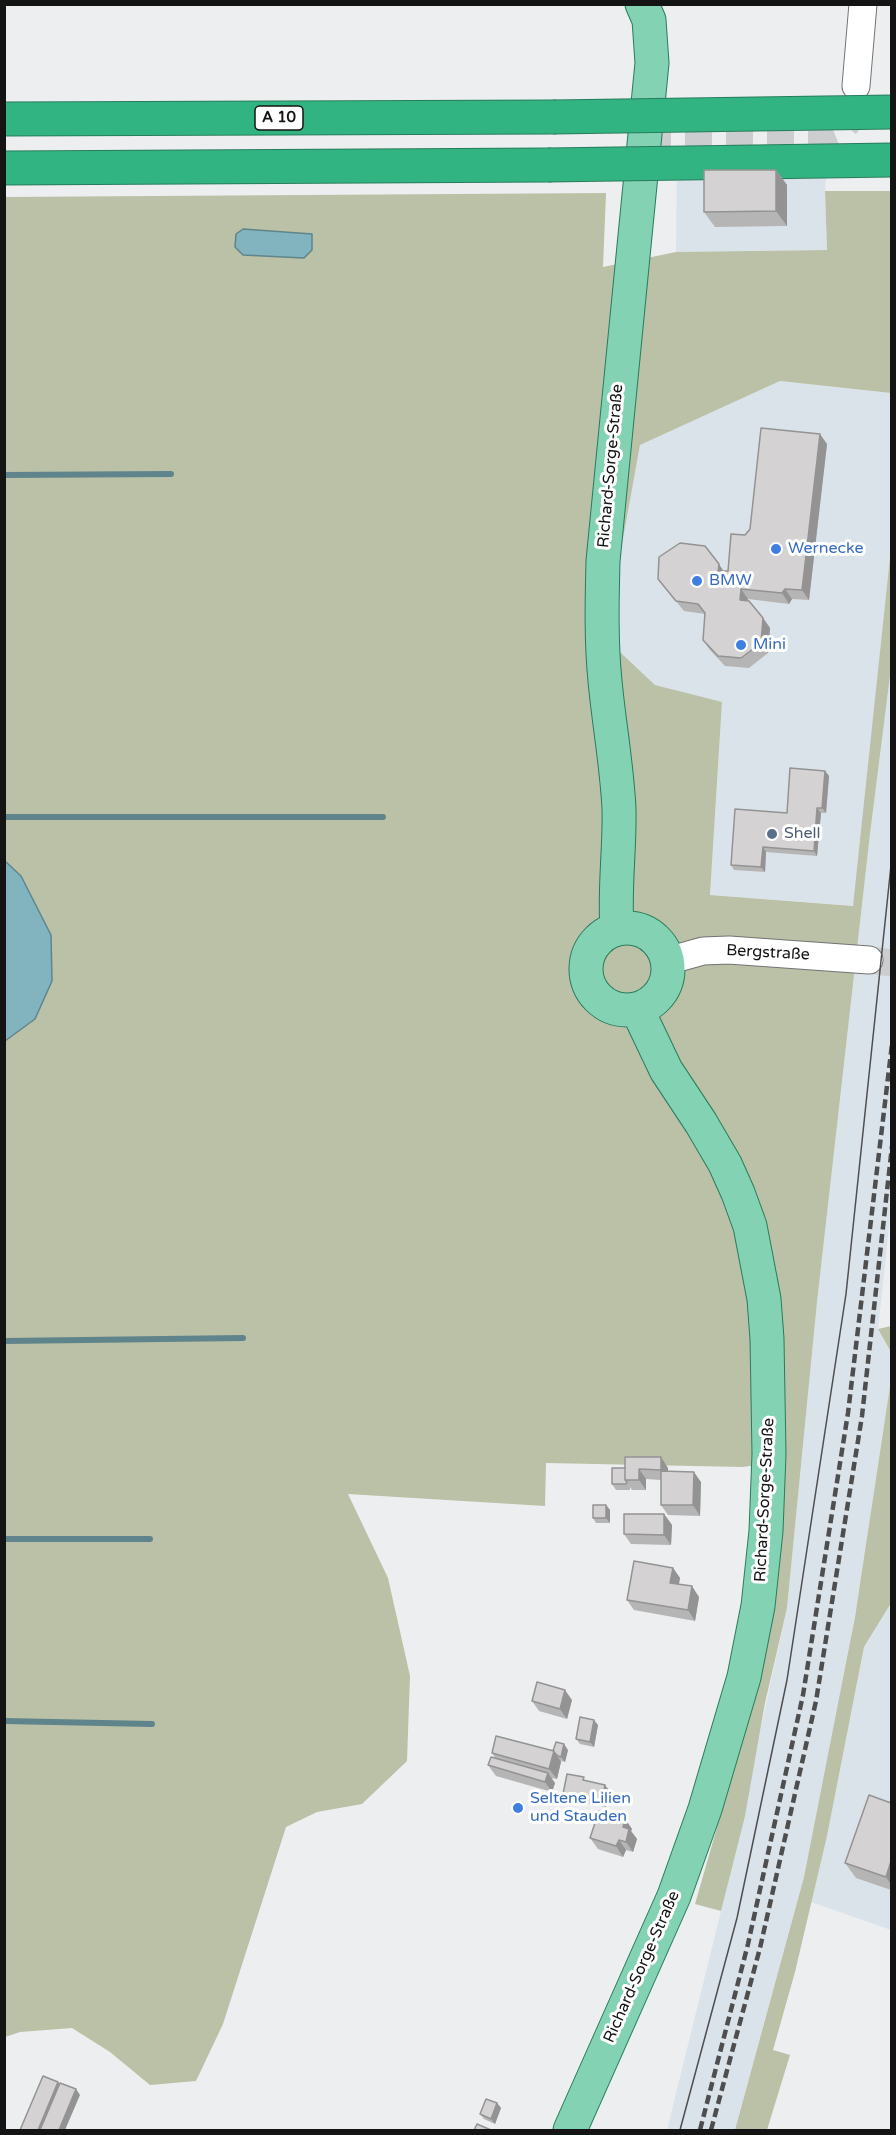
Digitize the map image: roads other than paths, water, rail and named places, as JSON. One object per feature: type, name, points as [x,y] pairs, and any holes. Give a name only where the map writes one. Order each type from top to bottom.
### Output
[{"type":"highway","name":"A 10","points":[[4,119],[553,117],[891,112]]},
{"type":"highway","points":[[4,168],[549,165],[891,160]]},
{"type":"main road","name":"Richard-Sorge-Straße","points":[[617,929],[615,905],[619,811],[604,671],[603,561],[652,63],[649,20],[642,4]]},
{"type":"main road","points":[[631,928],[644,931],[663,949],[667,962],[666,980],[658,996],[649,1004],[637,1009],[625,1010],[603,1003],[594,995],[586,973],[586,962],[590,950],[606,933],[617,929],[631,928]]},
{"type":"main road","name":"Richard-Sorge-Straße","points":[[570,2130],[674,1896],[705,1809],[746,1667],[758,1606],[766,1532],[769,1454],[767,1339],[764,1299],[750,1227],[725,1164],[702,1123],[666,1070],[637,1009]]},
{"type":"street","points":[[856,86],[863,4]]},
{"type":"street","name":"Bergstraße","points":[[667,962],[703,951],[729,950],[869,960]]},
{"type":"water","points":[[243,229],[312,234],[312,250],[304,258],[243,255],[235,247],[236,234]]},
{"type":"water","points":[[4,860],[21,876],[51,935],[52,981],[35,1019],[5,1041]]},
{"type":"waterway","points":[[4,475],[171,474]]},
{"type":"waterway","points":[[4,817],[383,817]]},
{"type":"waterway","points":[[4,1341],[243,1338]]},
{"type":"waterway","points":[[4,1539],[150,1539]]},
{"type":"waterway","points":[[4,1721],[152,1724]]},
{"type":"tunnel","points":[[644,136],[818,138],[846,125],[852,114],[855,96]]},
{"type":"tunnel","points":[[869,960],[892,963]]},
{"type":"tram line","points":[[680,2130],[737,1918],[787,1680],[846,1294],[892,856]]},
{"type":"railway","points":[[700,2130],[748,1944],[803,1695],[848,1413],[892,1044]]},
{"type":"railway","points":[[711,2130],[760,1948],[816,1701],[862,1416],[892,1146]]},
{"type":"place","name":"Wernecke","points":[[776,549]]},
{"type":"place","name":"BMW","points":[[697,581]]},
{"type":"place","name":"Mini","points":[[741,645]]},
{"type":"place","name":"Shell","points":[[772,834]]},
{"type":"place","name":"Seltene Lilien und Stauden","points":[[518,1808]]}]
